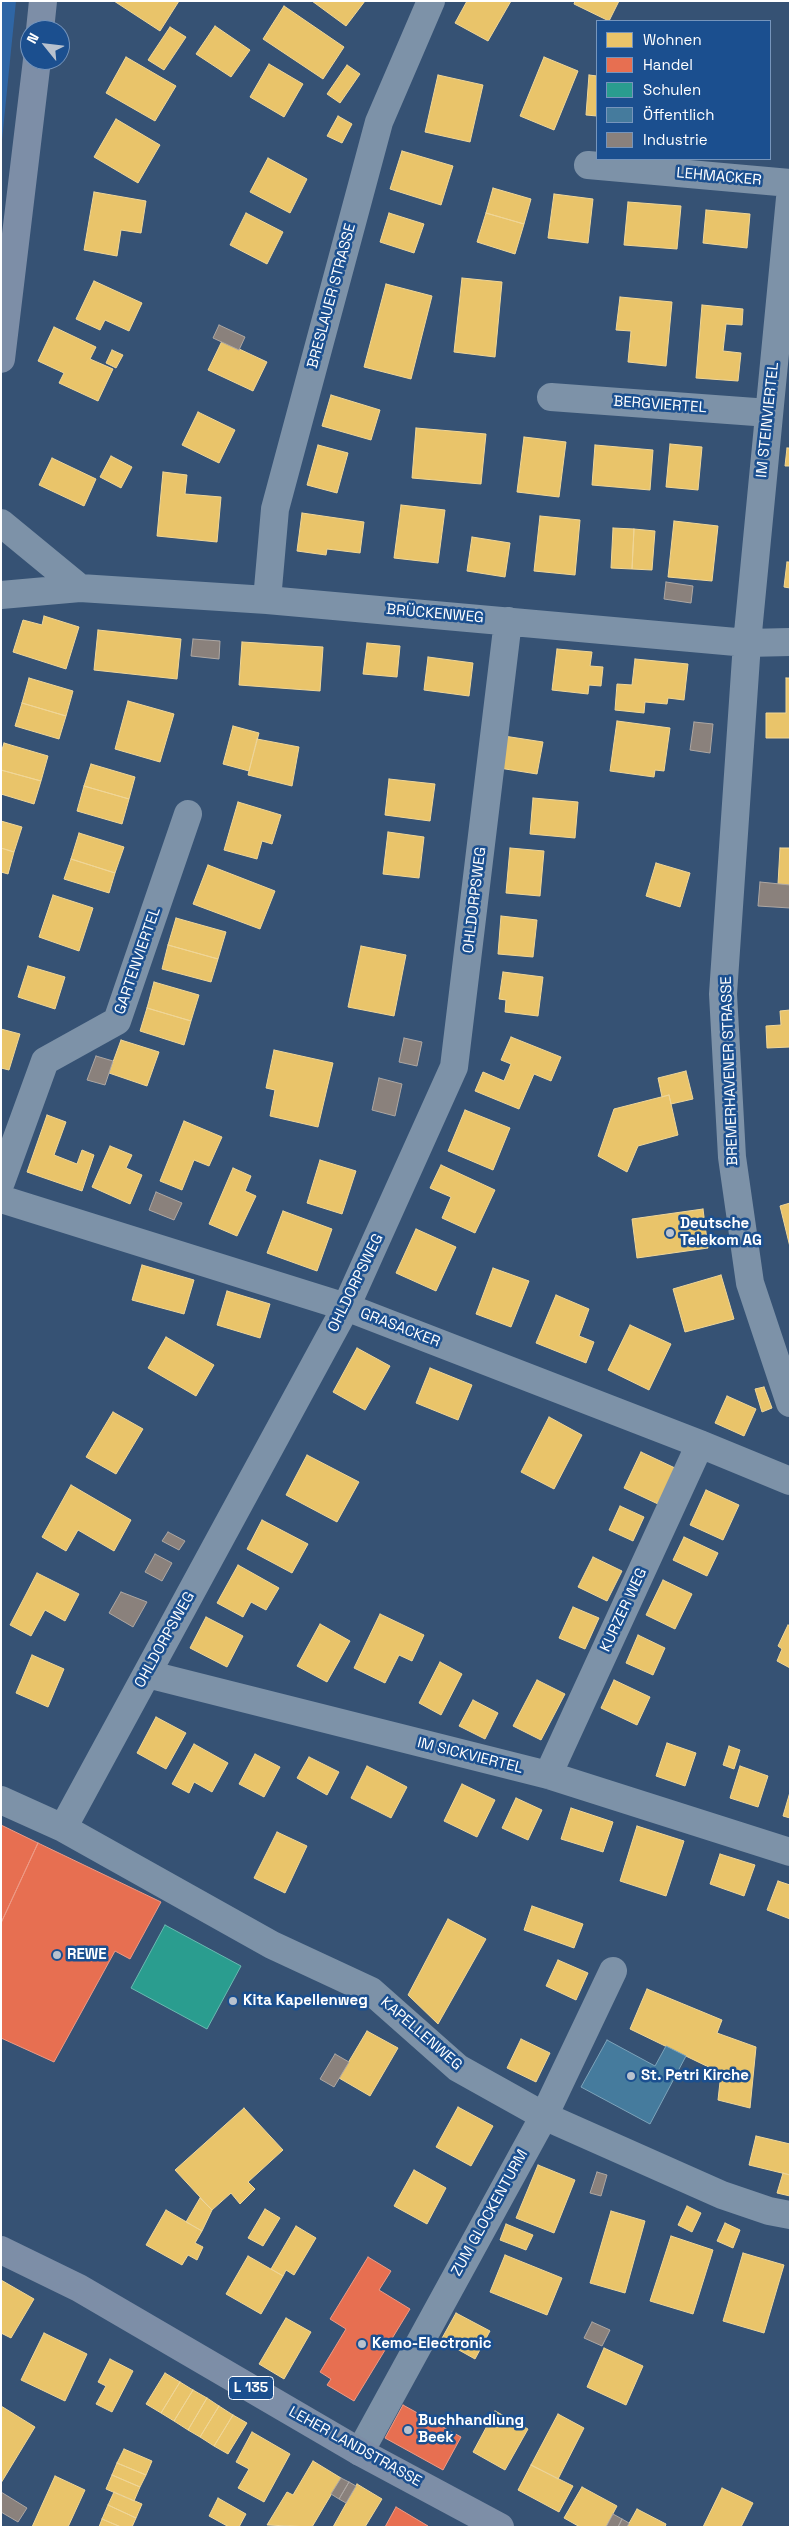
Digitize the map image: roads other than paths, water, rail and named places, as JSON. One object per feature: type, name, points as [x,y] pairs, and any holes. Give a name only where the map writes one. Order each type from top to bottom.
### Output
[{"type":"main road","points":[[41,20],[44,1]]},
{"type":"main road","points":[[1,359],[35,70]]},
{"type":"main road","name":"LEHER LANDSTRASSE","points":[[1,2250],[80,2288],[360,2452],[500,2527]]},
{"type":"street","name":"BRESLAUER STRASSE","points":[[267,600],[275,509],[376,131],[421,5]]},
{"type":"street","name":"LEHMACKER","points":[[588,165],[790,183]]},
{"type":"street","name":"IM STEINVIERTEL","points":[[747,643],[790,198]]},
{"type":"street","name":"BERGVIERTEL","points":[[551,397],[769,413]]},
{"type":"street","points":[[1,523],[80,588]]},
{"type":"street","name":"BRÜCKENWEG","points":[[1,595],[80,588],[267,600],[747,643],[790,642]]},
{"type":"street","name":"OHLDORPSWEG","points":[[63,1828],[346,1307],[454,1066],[508,621]]},
{"type":"street","name":"BREMERHAVENER STRASSE","points":[[747,643],[724,994],[732,1157],[750,1283],[790,1403]]},
{"type":"street","name":"GARTENVIERTEL","points":[[1,1182],[45,1061],[117,1021],[188,814]]},
{"type":"street","name":"GRASACKER","points":[[1,1199],[346,1307],[700,1444],[790,1481]]},
{"type":"street","name":"KURZER WEG","points":[[548,1775],[700,1444]]},
{"type":"street","name":"IM SICKVIERTEL","points":[[147,1674],[548,1775],[790,1852]]},
{"type":"street","points":[[1,1800],[63,1828]]},
{"type":"street","name":"KAPELLENWEG","points":[[63,1828],[272,1945],[372,1991],[458,2068],[544,2116],[722,2196],[769,2211],[790,2215]]},
{"type":"street","name":"ZUM GLOCKENTURM","points":[[360,2452],[544,2116],[613,1971]]},
{"type":"place","name":"Deutsche Telekom AG","points":[[670,1233]]},
{"type":"place","name":"REWE","points":[[57,1955]]},
{"type":"place","name":"Kita Kapellenweg","points":[[233,2001]]},
{"type":"place","name":"St. Petri Kirche","points":[[631,2076]]},
{"type":"place","name":"Kemo-Electronic","points":[[362,2344]]},
{"type":"place","name":"Buchhandlung Beek","points":[[408,2430]]}]
